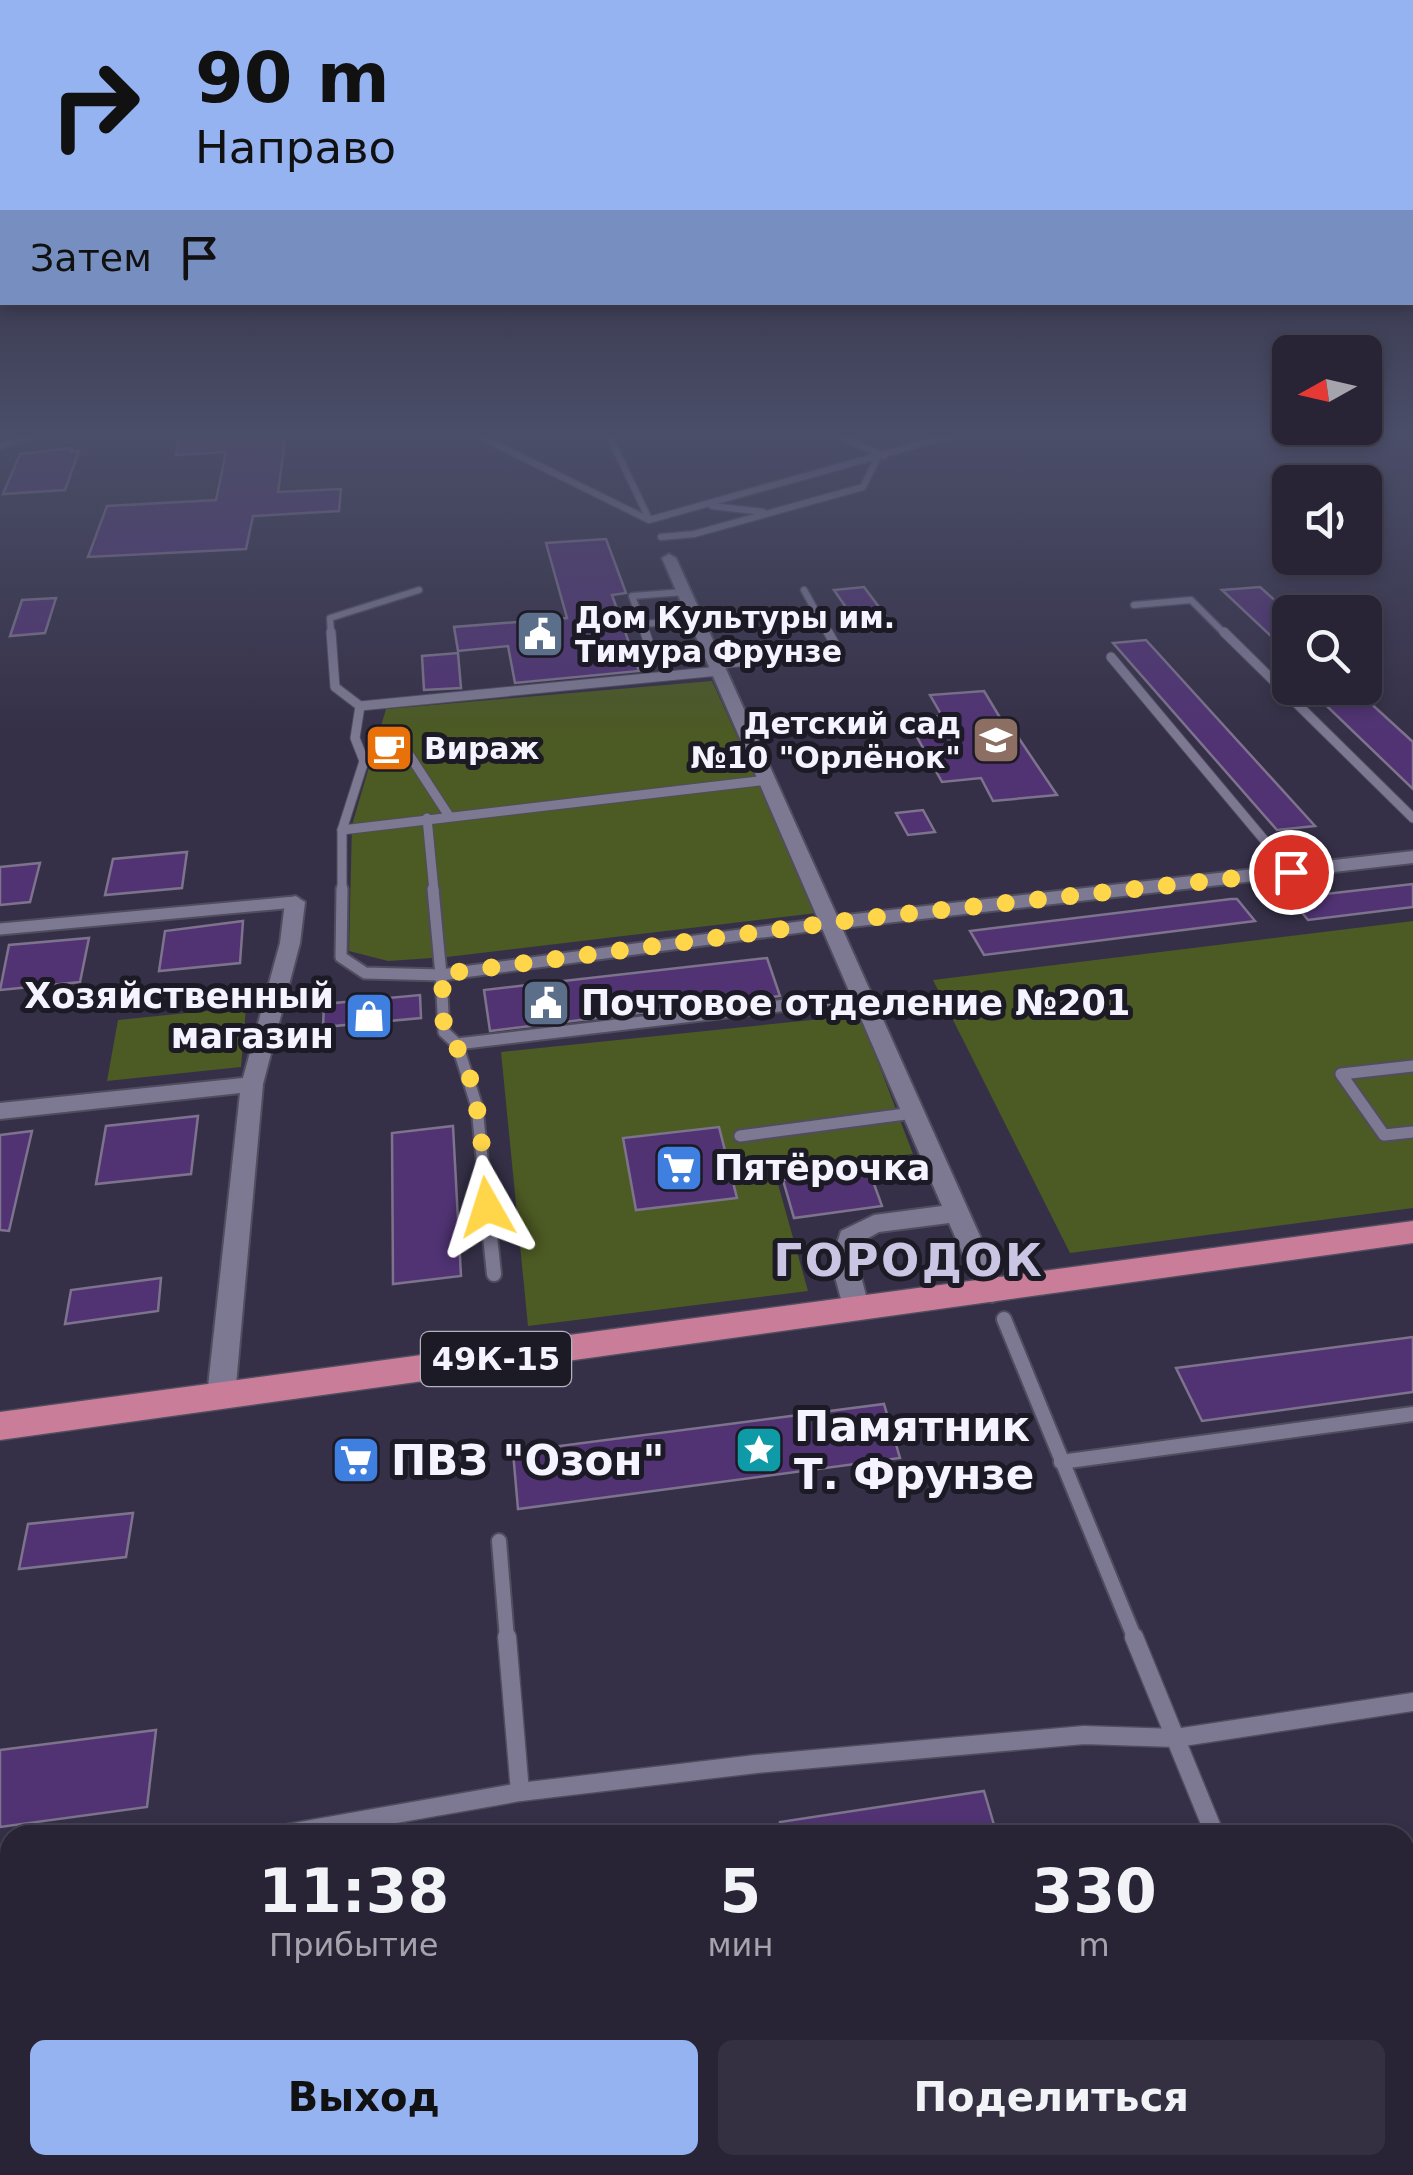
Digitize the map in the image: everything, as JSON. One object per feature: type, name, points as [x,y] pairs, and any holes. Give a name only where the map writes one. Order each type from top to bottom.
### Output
[{"type":"main road","name":"49К-15","points":[[0,1426],[857,1310],[998,1306],[1413,1232]]},
{"type":"street","points":[[669,558],[998,1306]]},
{"type":"street","points":[[830,923],[1413,857]]},
{"type":"street","points":[[221,1396],[252,1084],[290,944],[295,902]]},
{"type":"street","points":[[0,1111],[252,1084]]},
{"type":"street","points":[[857,1310],[844,1262],[850,1237],[874,1224],[957,1212]]},
{"type":"lane","points":[[669,558],[661,537],[688,534]]},
{"type":"lane","points":[[419,590],[330,618],[335,687],[360,706],[714,660],[840,653],[804,590]]},
{"type":"lane","points":[[684,592],[632,596],[651,650],[714,660]]},
{"type":"lane","points":[[1134,605],[1191,600],[1413,818]]},
{"type":"lane","points":[[642,624],[696,620]]},
{"type":"lane","points":[[1110,657],[1291,872]]},
{"type":"lane","points":[[360,706],[355,738],[364,761],[342,830],[340,957],[364,973],[442,974],[830,923]]},
{"type":"lane","points":[[364,761],[410,756],[449,816]]},
{"type":"lane","points":[[342,830],[767,780]]},
{"type":"lane","points":[[428,818],[444,1032],[457,1044],[477,1108],[494,1274]]},
{"type":"lane","points":[[0,929],[295,902]]},
{"type":"lane","points":[[457,1044],[862,996]]},
{"type":"lane","points":[[1413,1066],[1341,1074],[1384,1135],[1413,1132]]},
{"type":"lane","points":[[740,1136],[913,1113]]},
{"type":"lane","points":[[998,1306],[1211,1825]]},
{"type":"lane","points":[[1061,1462],[1413,1414]]},
{"type":"lane","points":[[498,1542],[520,1792]]},
{"type":"lane","points":[[351,1825],[520,1792],[756,1764],[1065,1736],[1176,1738],[1413,1702]]},
{"type":"green space","points":[[712,681],[817,913],[447,957],[388,961],[349,951],[352,825],[386,709]]},
{"type":"green space","points":[[1413,921],[1413,1208],[1070,1253],[933,980]]},
{"type":"green space","points":[[246,1007],[241,1067],[107,1081],[118,1020]]},
{"type":"green space","points":[[860,1015],[913,1154],[774,1170],[808,1291],[528,1326],[501,1052]]},
{"type":"building","points":[[96,534],[249,534],[246,549],[88,557]]},
{"type":"building","points":[[606,539],[626,593],[612,595],[639,671],[515,683],[508,646],[458,651],[454,627],[567,618],[546,543]]},
{"type":"building","points":[[864,587],[885,615],[854,619],[834,590]]},
{"type":"building","points":[[1260,587],[1272,598],[1272,637],[1222,590]]},
{"type":"building","points":[[56,598],[45,633],[10,636],[22,600]]},
{"type":"building","points":[[1146,640],[1315,826],[1277,830],[1113,643]]},
{"type":"building","points":[[458,653],[461,688],[424,690],[422,656]]},
{"type":"building","points":[[984,691],[1008,731],[1014,731],[1057,795],[993,801],[981,778],[942,782],[907,719],[942,716],[930,695]]},
{"type":"building","points":[[1326,705],[1373,705],[1413,742],[1413,789]]},
{"type":"building","points":[[923,810],[935,832],[908,835],[896,813]]},
{"type":"building","points":[[187,852],[182,888],[105,895],[113,859]]},
{"type":"building","points":[[40,863],[30,902],[0,905],[0,867]]},
{"type":"building","points":[[1413,884],[1413,907],[1308,920],[1290,898]]},
{"type":"building","points":[[1237,899],[1255,921],[984,955],[970,931]]},
{"type":"building","points":[[243,921],[240,963],[159,971],[165,931]]},
{"type":"building","points":[[89,938],[80,982],[0,990],[9,945]]},
{"type":"building","points":[[767,958],[780,996],[490,1031],[484,990]]},
{"type":"building","points":[[420,995],[421,1018],[323,1027],[324,1004]]},
{"type":"building","points":[[198,1116],[191,1174],[96,1184],[106,1126]]},
{"type":"building","points":[[453,1126],[461,1276],[393,1284],[392,1133]]},
{"type":"building","name":"Пятёрочка","points":[[719,1127],[737,1198],[636,1210],[623,1138]]},
{"type":"building","points":[[32,1131],[9,1231],[0,1230],[0,1135]]},
{"type":"building","points":[[869,1170],[882,1206],[794,1218],[783,1180]]},
{"type":"building","points":[[161,1278],[158,1311],[65,1324],[71,1290]]},
{"type":"building","points":[[1413,1337],[1413,1392],[1202,1421],[1176,1368]]},
{"type":"building","points":[[884,1404],[900,1458],[518,1509],[513,1452]]},
{"type":"building","points":[[373,1449],[374,1473],[343,1478],[343,1454]]},
{"type":"building","points":[[133,1513],[126,1557],[19,1569],[28,1524]]},
{"type":"building","points":[[156,1730],[147,1807],[0,1825],[0,1750]]},
{"type":"building","points":[[984,1791],[994,1825],[780,1825]]},
{"type":"place","name":"Дом Культуры им. Тимура Фрунзе","points":[[540,634]]},
{"type":"place","name":"Детский сад №10 \"Орлёнок\"","points":[[996,740]]},
{"type":"place","name":"Вираж","points":[[389,748]]},
{"type":"place","name":"Почтовое отделение №201","points":[[546,1003]]},
{"type":"place","name":"Хозяйственный магазин","points":[[369,1016]]},
{"type":"place","name":"Пятёрочка","points":[[679,1168]]},
{"type":"place","name":"Памятник Т. Фрунзе","points":[[759,1450]]},
{"type":"place","name":"ПВЗ \"Озон\"","points":[[356,1460]]},
{"type":"district","name":"ГОРОДОК","points":[[909,1260]]},
{"type":"route","points":[[487,1207],[477,1108],[457,1044],[444,1032],[442,974],[859,919],[1291,872]]}]
